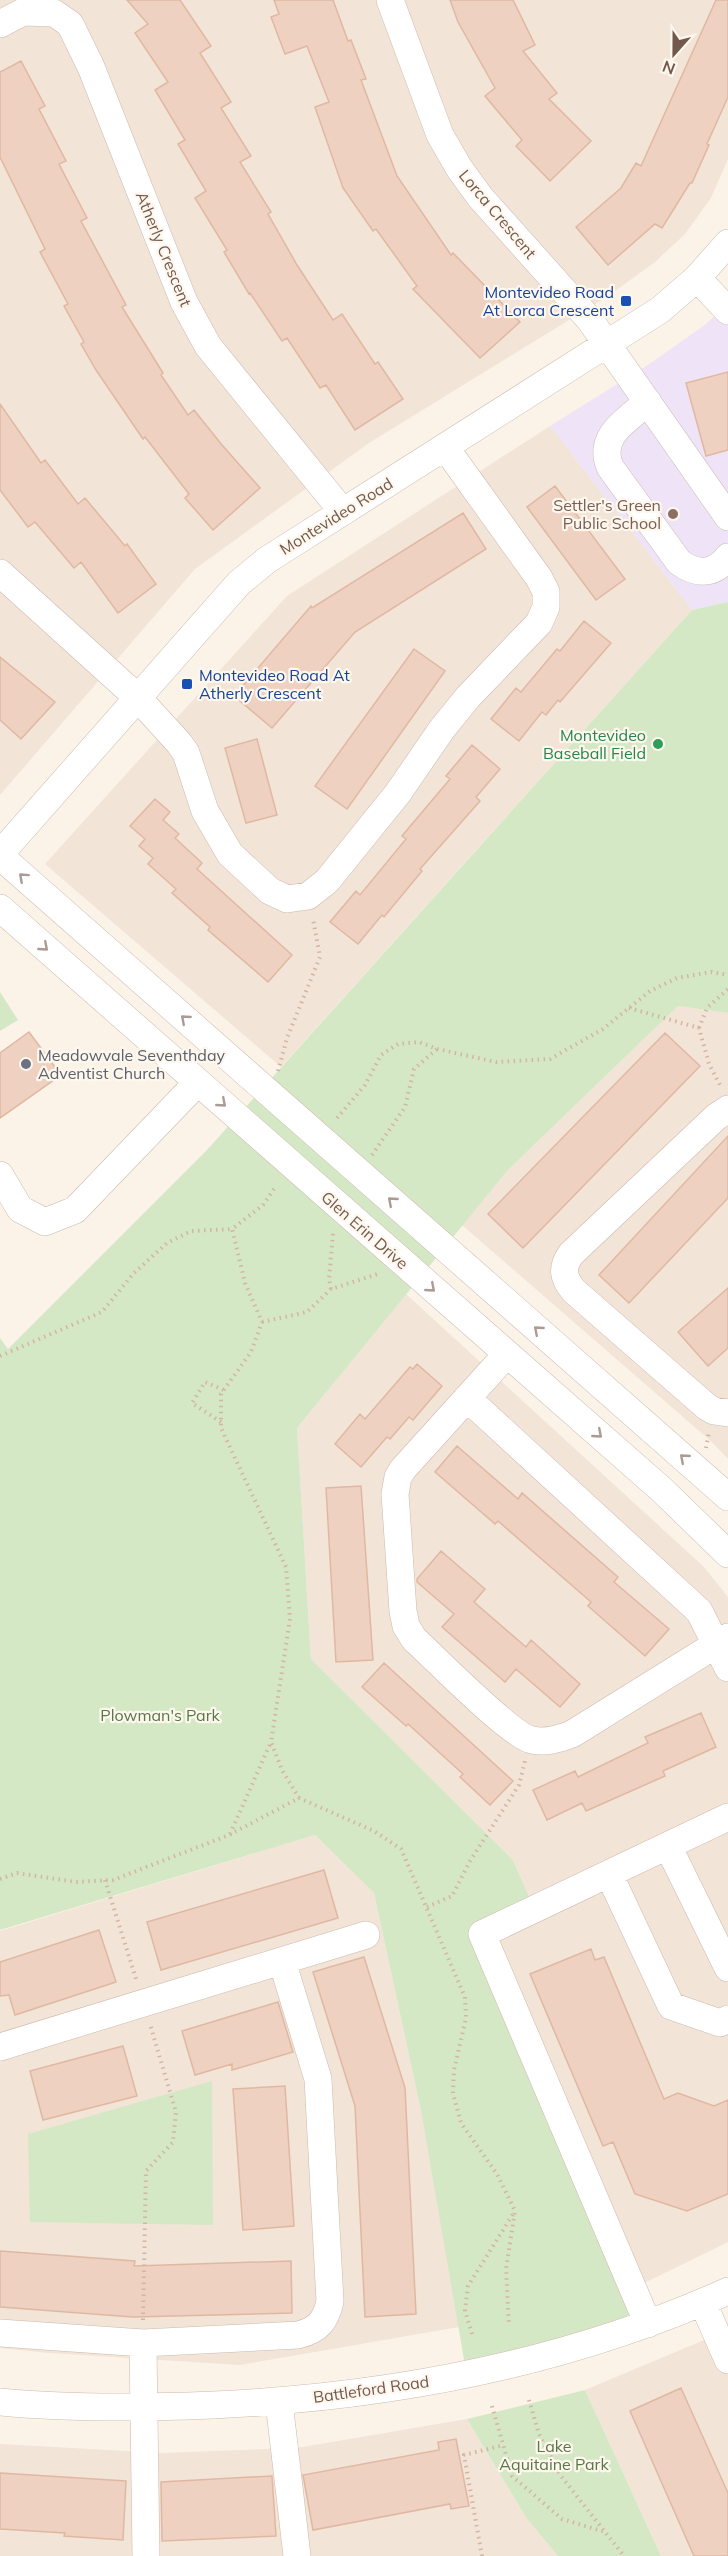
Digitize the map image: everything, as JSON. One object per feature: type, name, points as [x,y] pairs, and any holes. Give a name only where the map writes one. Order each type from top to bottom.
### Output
[{"type":"street","name":"Lorca Crescent","points":[[390,0],[440,135],[459,168],[480,197],[590,320],[728,517]]},
{"type":"street","name":"Atherly Crescent","points":[[0,24],[23,12],[54,13],[70,24],[91,67],[184,302],[208,346],[343,512]]},
{"type":"street","name":"Montevideo Road","points":[[0,855],[239,583],[267,560],[660,310],[697,278],[728,243]]},
{"type":"street","points":[[697,278],[728,311]]},
{"type":"street","points":[[648,402],[609,438],[606,458],[610,467],[679,562],[688,569],[699,572],[711,570],[723,564],[728,557]]},
{"type":"street","points":[[0,573],[137,697],[183,748],[205,811],[230,854],[278,897],[298,899],[308,896],[327,881],[398,793],[442,729],[483,680],[528,636],[539,623],[546,607],[546,592],[539,578],[445,447]]},
{"type":"street","points":[[0,855],[728,1497]]},
{"type":"street","name":"Glen Erin Drive","points":[[0,908],[662,1491],[728,1554]]},
{"type":"street","points":[[0,1175],[20,1209],[45,1222],[75,1210],[198,1082]]},
{"type":"street","points":[[721,1412],[574,1291],[567,1283],[564,1269],[571,1254],[717,1117],[726,1100]]},
{"type":"street","points":[[467,1398],[699,1611],[724,1650],[572,1734],[544,1742],[530,1740],[510,1728],[414,1639],[406,1626],[403,1611],[396,1485],[403,1469],[467,1398],[507,1354]]},
{"type":"street","points":[[648,2324],[482,1934],[728,1817]]},
{"type":"street","points":[[668,1846],[728,1968]]},
{"type":"street","points":[[609,1874],[671,2006],[720,2023],[728,2019]]},
{"type":"street","points":[[0,2047],[366,1935]]},
{"type":"street","points":[[0,2333],[143,2343],[298,2335],[310,2332],[321,2325],[327,2315],[330,2301],[318,2079],[282,1961]]},
{"type":"street","name":"Battleford Road","points":[[0,2402],[47,2406],[143,2408],[279,2402],[390,2388],[494,2369],[560,2352],[648,2324],[728,2291]]},
{"type":"street","points":[[703,2303],[728,2360]]},
{"type":"street","points":[[143,2343],[146,2556]]},
{"type":"street","points":[[279,2402],[297,2556]]},
{"type":"path","points":[[271,1095],[287,1038],[320,957],[308,896]]},
{"type":"path","points":[[337,1118],[365,1085],[381,1055],[398,1044],[419,1042],[437,1049],[496,1062],[550,1059],[603,1029],[650,991],[677,978],[711,972],[728,975]]},
{"type":"path","points":[[726,1100],[709,1064],[699,1028],[707,1008],[728,989]]},
{"type":"path","points":[[628,1008],[699,1028]]},
{"type":"path","points":[[359,1172],[405,1107],[414,1069],[437,1049]]},
{"type":"path","points":[[0,1356],[102,1312],[133,1274],[167,1243],[191,1231],[232,1228],[263,1205],[274,1190]]},
{"type":"path","points":[[331,1289],[328,1279],[336,1204]]},
{"type":"path","points":[[229,1834],[271,1742],[290,1619],[286,1567],[221,1428],[222,1394],[251,1352],[262,1322],[245,1284],[232,1228]]},
{"type":"path","points":[[262,1322],[307,1312],[331,1289],[406,1265]]},
{"type":"path","points":[[221,1422],[192,1403],[205,1382],[224,1390]]},
{"type":"path","points":[[701,1473],[721,1412]]},
{"type":"path","points":[[427,1907],[452,1896],[470,1861],[519,1785],[530,1740]]},
{"type":"path","points":[[271,1742],[282,1770],[298,1798],[374,1831],[401,1849],[465,1997],[466,2018],[454,2070],[453,2093],[461,2123],[498,2174],[515,2211],[506,2268],[509,2325]]},
{"type":"path","points":[[0,1879],[17,1873],[76,1882],[113,1880],[229,1834],[298,1798]]},
{"type":"path","points":[[105,1880],[176,2112],[173,2142],[146,2171],[143,2343]]},
{"type":"path","points":[[472,2334],[465,2311],[468,2286],[515,2211]]},
{"type":"path","points":[[530,2400],[539,2434],[561,2476],[624,2556]]},
{"type":"path","points":[[492,2406],[512,2476],[562,2519],[606,2532]]},
{"type":"path","points":[[482,2556],[464,2455],[504,2445]]},
{"type":"shaded area","points":[[0,0],[728,0],[728,159],[711,198],[685,234],[655,262],[608,296],[369,443],[195,569],[0,795]]},
{"type":"shaded area","name":"Settler's Green Public School","points":[[728,303],[728,602],[692,610],[550,426],[651,363],[706,324]]},
{"type":"shaded area","points":[[550,426],[692,610],[281,1067],[45,864],[287,596]]},
{"type":"shaded area","points":[[678,1006],[728,1013],[728,1459],[713,1443],[462,1225],[507,1171]]},
{"type":"shaded area","points":[[406,1294],[704,1567],[728,1597],[728,1811],[531,1901],[513,1860],[311,1659],[297,1428]]},
{"type":"shaded area","points":[[728,1817],[728,2242],[634,2288],[482,1934]]},
{"type":"shaded area","points":[[315,1835],[374,1893],[421,2111],[459,2327],[240,2365],[0,2348],[0,1931]]},
{"type":"shaded area","points":[[728,2330],[728,2556],[661,2556],[585,2390]]},
{"type":"shaded area","points":[[467,2419],[527,2519],[558,2556],[0,2556],[0,2444],[162,2453],[297,2448]]},
{"type":"green space","name":"Plowman's Park","points":[[728,602],[728,1013],[678,1006],[507,1171],[297,1428],[311,1659],[513,1860],[531,1901],[482,1934],[648,2324],[467,2377],[421,2111],[374,1893],[315,1835],[0,1930],[0,1338],[8,1349],[207,1150],[692,610]]},
{"type":"green space","points":[[0,992],[18,1020],[0,1031]]},
{"type":"green space","points":[[212,2081],[213,2225],[30,2222],[28,2134]]},
{"type":"green space","name":"Lake Aquitaine Park","points":[[585,2390],[661,2556],[558,2556],[527,2519],[467,2419]]},
{"type":"building","points":[[127,0],[180,0],[211,46],[200,53],[231,102],[221,108],[251,156],[240,162],[271,212],[268,214],[297,265],[333,320],[342,314],[375,364],[378,362],[403,399],[355,430],[326,385],[320,388],[287,338],[282,341],[249,294],[224,252],[227,250],[195,198],[206,191],[178,144],[185,140],[155,90],[168,82],[135,33],[148,24]]},
{"type":"building","points":[[274,0],[333,0],[348,41],[351,40],[366,79],[361,80],[397,176],[451,255],[453,253],[520,322],[480,358],[413,289],[417,286],[376,229],[373,231],[343,188],[315,107],[329,102],[307,46],[285,54],[271,17],[279,14]]},
{"type":"building","points":[[450,0],[513,0],[535,45],[523,51],[557,93],[549,99],[591,141],[550,181],[516,146],[522,140],[485,96],[495,88],[458,22]]},
{"type":"building","points":[[716,0],[728,0],[728,97],[707,144],[709,145],[692,183],[662,228],[655,224],[608,265],[576,227],[621,188],[636,163],[641,166]]},
{"type":"building","points":[[21,61],[45,106],[39,109],[66,161],[59,164],[87,218],[81,221],[126,305],[122,307],[163,373],[161,375],[188,415],[194,410],[260,488],[213,530],[185,498],[189,494],[145,437],[143,439],[81,344],[84,342],[64,306],[68,304],[40,252],[45,249],[0,157],[0,72]]},
{"type":"building","points":[[728,372],[728,450],[706,456],[686,383]]},
{"type":"building","points":[[0,404],[41,463],[45,460],[78,504],[85,498],[125,546],[127,544],[156,584],[118,613],[81,562],[74,568],[35,522],[28,527],[0,490]]},
{"type":"building","points":[[555,486],[625,579],[596,600],[527,507]]},
{"type":"building","points":[[463,513],[486,549],[355,632],[272,728],[234,696],[311,606],[312,608]]},
{"type":"building","points":[[584,621],[611,643],[560,702],[558,700],[546,715],[542,712],[519,741],[491,719],[516,688],[521,692],[557,649],[560,651]]},
{"type":"building","points":[[414,649],[445,671],[347,809],[315,786]]},
{"type":"building","points":[[0,657],[55,702],[21,739],[0,720]]},
{"type":"building","points":[[257,739],[277,815],[246,823],[225,748]]},
{"type":"building","points":[[472,745],[500,769],[476,797],[480,801],[420,869],[422,871],[384,917],[382,915],[358,944],[330,922],[356,891],[360,895],[406,839],[402,836],[450,779],[446,776]]},
{"type":"building","points":[[155,799],[170,812],[163,820],[179,834],[175,838],[202,863],[197,869],[292,955],[268,982],[208,930],[210,927],[172,893],[176,889],[148,864],[153,858],[139,846],[145,839],[130,826]]},
{"type":"building","name":"Meadowvale Seventhday Adventist Church","points":[[29,1032],[61,1075],[0,1118],[0,1053]]},
{"type":"building","points":[[665,1033],[700,1066],[523,1248],[488,1214]]},
{"type":"building","points":[[728,1136],[728,1198],[629,1303],[599,1275]]},
{"type":"building","points":[[728,1288],[728,1348],[708,1366],[678,1332]]},
{"type":"building","points":[[417,1364],[442,1386],[413,1420],[409,1417],[390,1439],[387,1437],[361,1467],[335,1444],[360,1414],[365,1419],[410,1367],[413,1369]]},
{"type":"building","points":[[457,1446],[518,1499],[522,1493],[618,1577],[614,1582],[669,1629],[645,1656],[588,1606],[591,1602],[498,1521],[495,1524],[435,1472]]},
{"type":"building","points":[[361,1486],[373,1660],[336,1662],[326,1488]]},
{"type":"building","points":[[441,1551],[485,1589],[474,1602],[526,1647],[531,1640],[580,1684],[560,1707],[516,1669],[505,1682],[442,1627],[454,1614],[417,1582],[417,1579]]},
{"type":"building","points":[[384,1663],[513,1781],[490,1805],[460,1777],[463,1774],[408,1724],[406,1726],[362,1687]]},
{"type":"building","points":[[701,1713],[716,1747],[663,1771],[665,1776],[586,1811],[582,1803],[547,1820],[533,1790],[575,1771],[578,1777],[648,1743],[645,1737]]},
{"type":"building","points":[[324,1870],[338,1918],[161,1970],[147,1922]]},
{"type":"building","points":[[99,1930],[116,1982],[15,2015],[9,1995],[0,1996],[0,1962]]},
{"type":"building","points":[[591,1949],[595,1960],[604,1957],[664,2099],[678,2093],[714,2106],[728,2100],[728,2194],[687,2211],[635,2194],[613,2142],[603,2146],[530,1974]]},
{"type":"building","points":[[364,1957],[405,2088],[416,2314],[365,2317],[355,2106],[313,1972]]},
{"type":"building","points":[[278,2002],[293,2052],[232,2070],[232,2064],[195,2075],[182,2031]]},
{"type":"building","points":[[123,2046],[137,2096],[43,2120],[30,2071]]},
{"type":"building","points":[[285,2086],[294,2226],[243,2230],[233,2089]]},
{"type":"building","points":[[0,2251],[135,2261],[134,2266],[291,2261],[292,2313],[133,2317],[0,2307]]},
{"type":"building","points":[[681,2388],[728,2493],[728,2556],[694,2556],[630,2411]]},
{"type":"building","points":[[456,2439],[469,2506],[451,2509],[450,2504],[313,2530],[303,2475],[439,2450],[438,2442]]},
{"type":"building","points":[[0,2473],[126,2481],[123,2540],[64,2536],[65,2533],[0,2529]]},
{"type":"building","points":[[272,2476],[276,2536],[162,2541],[161,2482]]},
{"type":"place","name":"Montevideo Road At Lorca Crescent","points":[[626,301]]},
{"type":"place","name":"Settler's Green Public School","points":[[673,514]]},
{"type":"place","name":"Montevideo Road At Atherly Crescent","points":[[187,684]]},
{"type":"place","name":"Montevideo Baseball Field","points":[[658,744]]},
{"type":"place","name":"Meadowvale Seventhday Adventist Church","points":[[26,1064]]}]
